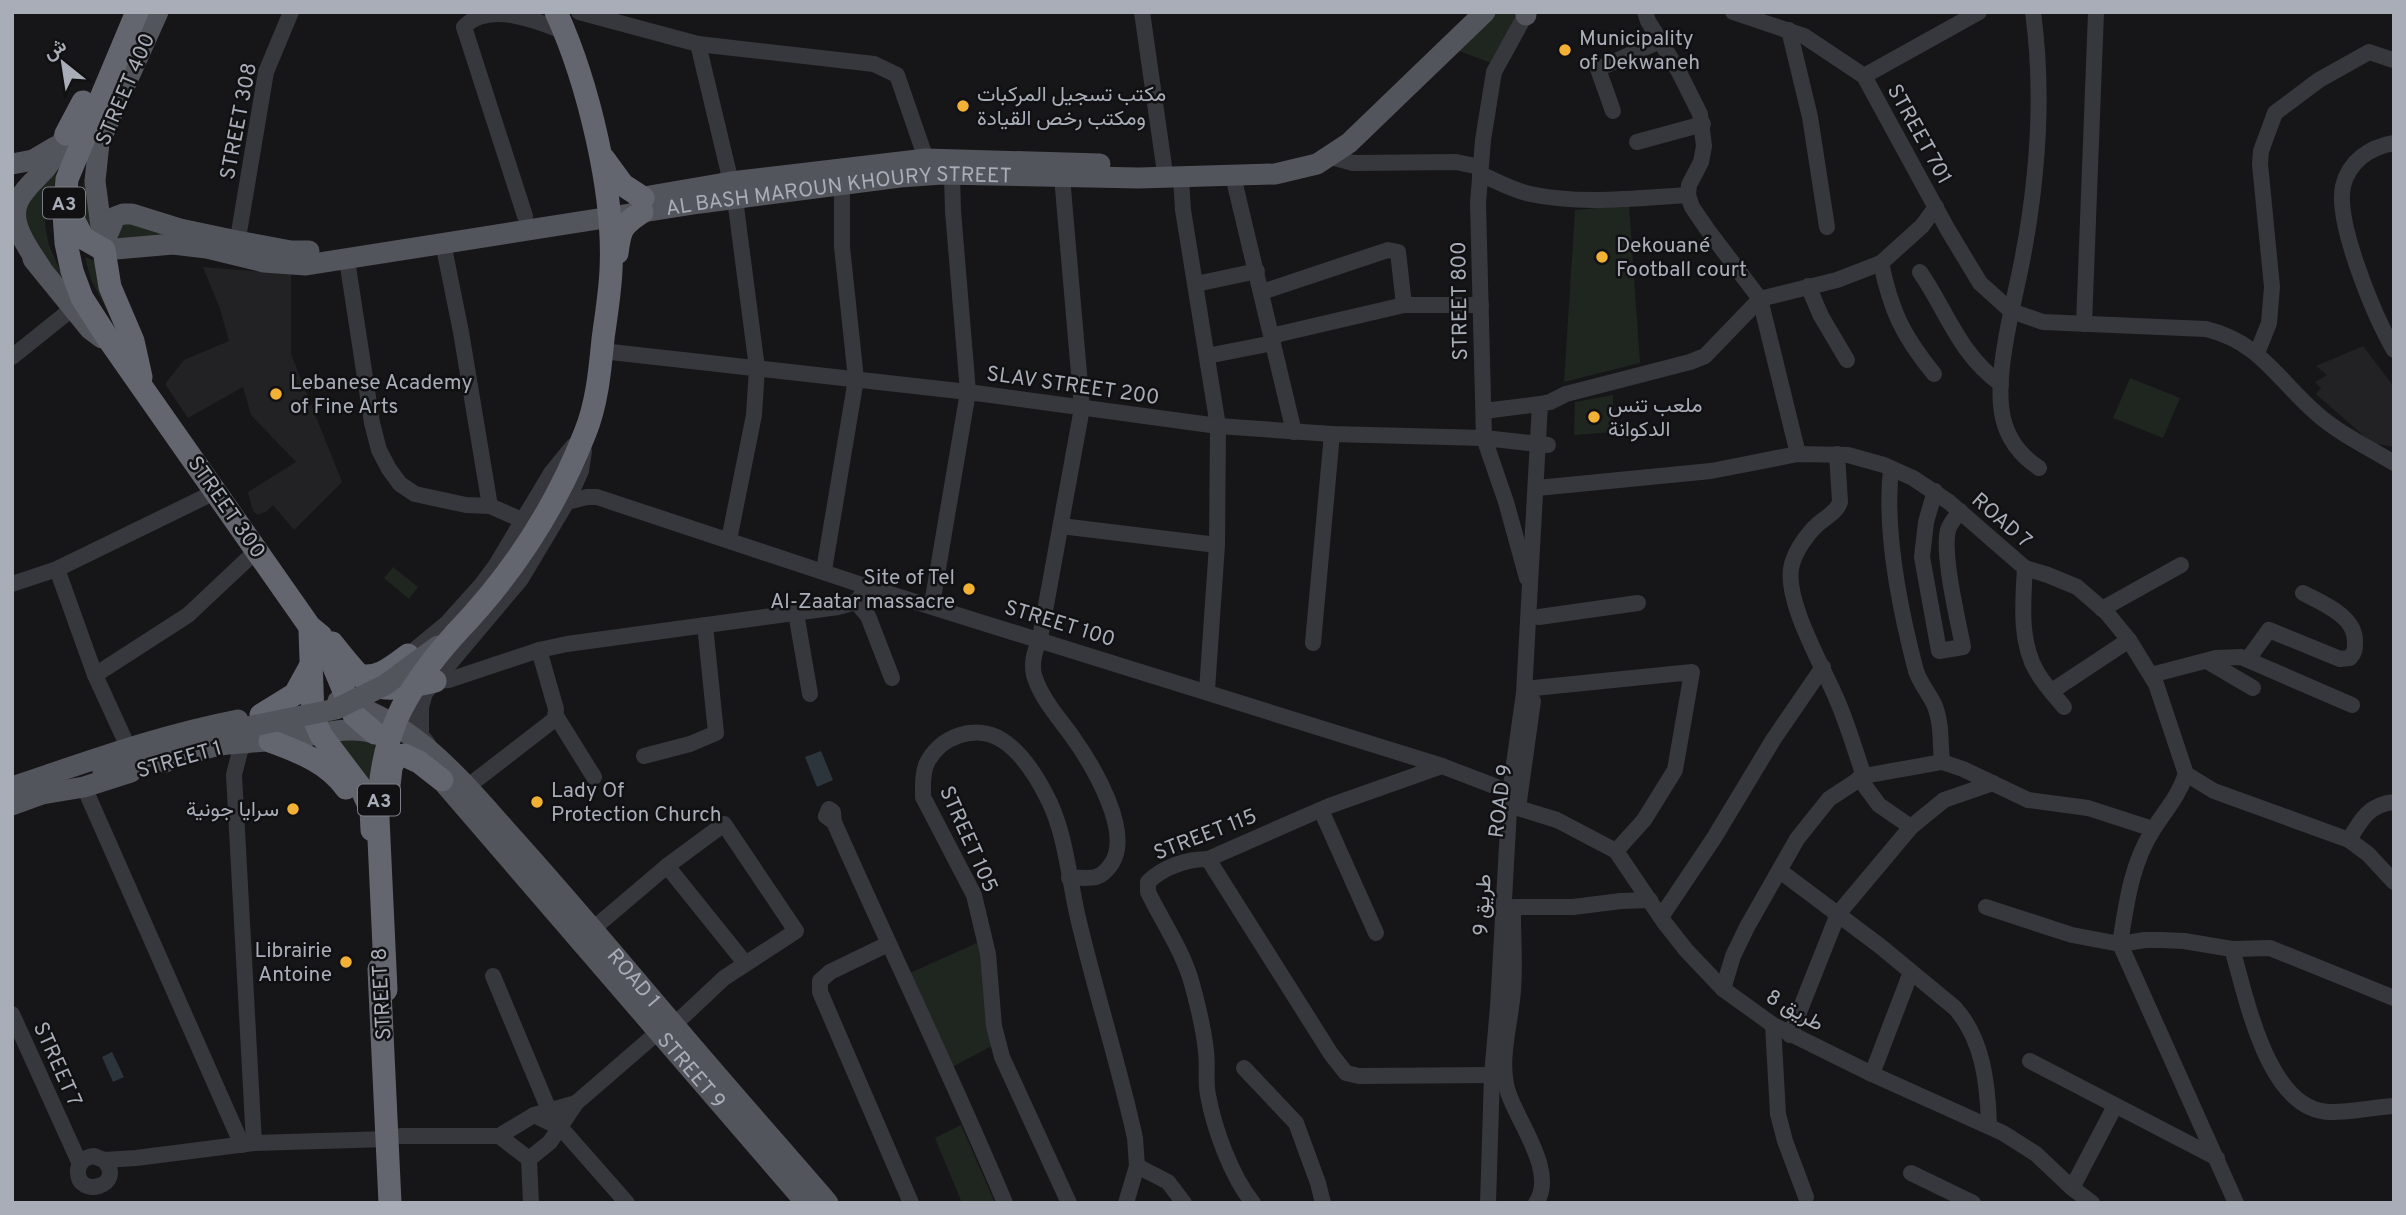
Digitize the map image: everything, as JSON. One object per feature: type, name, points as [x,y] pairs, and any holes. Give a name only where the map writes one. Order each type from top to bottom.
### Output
[{"type":"highway","points":[[66,135],[112,53],[133,22]]},
{"type":"highway","name":"A3","points":[[133,22],[70,168],[64,199],[66,243],[76,284],[109,340],[143,387]]},
{"type":"highway","name":"A3","points":[[395,1025],[386,990],[378,818],[382,768],[390,737],[413,685],[479,609],[571,485],[595,399],[611,269],[609,210],[599,152],[575,55],[561,22]]},
{"type":"highway","points":[[599,152],[623,185],[643,205],[620,231],[611,269]]},
{"type":"highway","points":[[64,199],[83,238],[104,248],[110,287],[133,341],[143,387]]},
{"type":"highway","name":"STREET 300","points":[[143,387],[315,631]]},
{"type":"highway","points":[[315,631],[330,642],[358,675],[375,686],[397,690],[435,681]]},
{"type":"highway","points":[[315,631],[358,720],[375,733]]},
{"type":"highway","name":"A3","points":[[315,631],[307,708],[321,735]]},
{"type":"highway","points":[[358,675],[377,675],[408,655]]},
{"type":"highway","points":[[261,715],[295,694],[313,662]]},
{"type":"highway","name":"STREET 8","points":[[321,735],[377,807],[395,1137],[404,1203]]},
{"type":"highway","points":[[270,741],[299,751],[317,762],[341,780],[351,796],[377,807]]},
{"type":"highway","points":[[395,1025],[377,807],[392,763],[399,756],[410,757],[442,780]]},
{"type":"highway","name":"STREET 8","points":[[390,1203],[395,1137],[395,1025]]},
{"type":"main road","name":"STREET 400","points":[[104,248],[95,181],[99,143],[158,12]]},
{"type":"main road","name":"AL BASH MAROUN KHOURY STREET","points":[[609,210],[525,216],[317,250],[290,251],[236,248],[173,244],[104,248],[115,217],[123,214],[132,214],[236,248],[264,262],[306,265],[443,243],[609,210],[926,159],[1169,165],[1263,163],[1310,154],[1327,146],[1343,134],[1469,12]]},
{"type":"main road","name":"AL BASH MAROUN KHOURY STREET","points":[[733,190],[953,174],[1062,177],[1169,165],[1233,176],[1275,174],[1299,169],[1331,157],[1367,126],[1485,12]]},
{"type":"main road","points":[[12,164],[47,154],[66,135]]},
{"type":"main road","points":[[41,268],[20,233],[18,201],[29,183],[53,159],[66,135]]},
{"type":"main road","points":[[12,233],[96,334],[109,340]]},
{"type":"main road","points":[[43,794],[103,771],[223,732],[336,709],[384,685],[456,633]]},
{"type":"main road","name":"STREET 1","points":[[12,787],[128,747],[194,728],[307,708],[331,701],[349,704]]},
{"type":"main road","name":"ROAD 1","points":[[349,704],[393,723],[436,756],[467,787],[594,928],[666,1029],[828,1203]]},
{"type":"main road","points":[[236,744],[306,728],[307,708]]},
{"type":"main road","name":"STREET 1","points":[[12,805],[43,794],[84,787],[236,744],[321,735],[332,730],[348,729]]},
{"type":"main road","name":"STREET 9","points":[[348,729],[375,733],[411,750],[442,780],[666,1029],[806,1203]]},
{"type":"street","name":"STREET 308","points":[[236,248],[266,72],[291,12]]},
{"type":"street","points":[[579,12],[698,44],[874,64],[897,75],[926,159]]},
{"type":"street","points":[[1142,12],[1169,165],[1183,210],[1218,426],[1217,545],[1207,691]]},
{"type":"street","points":[[1645,12],[1694,99],[1703,124],[1704,146],[1701,162],[1689,185],[1688,195],[1707,229],[1760,299],[1798,454]]},
{"type":"street","name":"STREET 701","points":[[1733,12],[1762,17],[1819,45],[1864,76],[1936,207],[1922,226],[1881,263],[1849,276],[1760,299]]},
{"type":"street","points":[[1864,76],[1979,12]]},
{"type":"street","points":[[2033,12],[2038,60],[2036,162],[2024,254],[2011,310],[2001,384],[2003,419],[2015,447],[2039,468]]},
{"type":"street","points":[[2084,324],[2096,12]]},
{"type":"street","name":"STREET 800","points":[[1527,13],[1494,72],[1480,170],[1478,226],[1484,438],[1506,502],[1530,591]]},
{"type":"street","points":[[525,216],[464,27],[473,17],[485,14],[561,22]]},
{"type":"street","points":[[1788,30],[1810,117],[1827,228]]},
{"type":"street","points":[[1613,111],[1598,69],[1660,41]]},
{"type":"street","points":[[698,44],[733,190],[757,368],[754,415],[729,540]]},
{"type":"street","points":[[2257,353],[2269,323],[2272,287],[2260,164],[2261,151],[2274,113],[2319,80],[2369,52],[2393,60]]},
{"type":"street","points":[[1637,142],[1703,124]]},
{"type":"street","points":[[2394,143],[2369,152],[2354,163],[2346,178],[2342,197],[2345,220],[2361,275],[2394,350]]},
{"type":"street","points":[[1331,157],[1360,163],[1456,162],[1480,170],[1520,191],[1559,198],[1629,199],[1688,195]]},
{"type":"street","points":[[932,604],[968,392],[953,211],[953,174]]},
{"type":"street","points":[[1233,176],[1294,432]]},
{"type":"street","points":[[1062,177],[1082,408],[1040,638],[1032,663],[1035,677],[1050,706],[1076,741],[1104,792],[1118,840],[1117,853],[1105,873],[1096,877],[1069,878],[1093,980],[1131,1117],[1138,1156],[1126,1203]]},
{"type":"street","points":[[824,570],[856,379],[842,247],[842,184]]},
{"type":"street","points":[[1936,207],[1980,283],[2011,310],[2043,322],[2206,329],[2238,340],[2257,353],[2317,415],[2394,463]]},
{"type":"street","points":[[443,243],[490,506]]},
{"type":"street","points":[[1262,292],[1388,250],[1398,251],[1404,305]]},
{"type":"street","points":[[347,260],[372,424],[379,450],[388,469],[400,484],[415,495],[466,505],[490,506],[522,520]]},
{"type":"street","points":[[1881,263],[1897,321],[1907,340],[1934,374]]},
{"type":"street","points":[[1196,284],[1257,271]]},
{"type":"street","points":[[1920,272],[1952,331],[1986,373],[2001,384]]},
{"type":"street","points":[[1808,286],[1821,316],[1847,360]]},
{"type":"street","points":[[1484,411],[1545,403],[1566,394],[1705,356],[1760,299]]},
{"type":"street","points":[[1207,356],[1404,305],[1481,305]]},
{"type":"street","points":[[12,357],[73,308]]},
{"type":"street","name":"SLAV STREET 200","points":[[602,351],[968,392],[1218,426],[1332,434],[1484,438],[1544,444]]},
{"type":"street","name":"9 طريق","points":[[1488,1203],[1492,1074],[1510,792],[1524,694],[1532,562],[1542,488],[1545,403]]},
{"type":"street","points":[[436,756],[406,713],[397,690],[397,674],[401,663],[468,601],[496,565],[551,473],[586,431]]},
{"type":"street","points":[[1313,643],[1332,434]]},
{"type":"street","name":"ROAD 7","points":[[1542,488],[1711,471],[1798,454],[1837,454],[1864,458],[1891,469],[1935,491],[2025,568],[2077,587],[2102,609],[2129,640],[2151,675],[2186,774]]},
{"type":"street","points":[[1837,454],[1840,502],[1838,508],[1815,527],[1794,558],[1790,574],[1793,598],[1843,714],[1862,777],[1879,805],[1911,827]]},
{"type":"street","points":[[1891,469],[1890,526],[1901,597],[1919,678],[1937,713],[1942,762]]},
{"type":"street","points":[[571,485],[587,497],[597,497]]},
{"type":"street","points":[[571,485],[586,486],[597,497]]},
{"type":"street","points":[[421,733],[422,701],[435,681],[521,579],[571,485]]},
{"type":"street","name":"ROAD 9","points":[[1537,1202],[1543,1186],[1542,1170],[1510,1097],[1505,1072],[1513,988],[1513,907],[1518,808],[1528,746],[1539,617],[1542,488]]},
{"type":"street","points":[[12,584],[51,571],[217,491]]},
{"type":"street","points":[[1935,491],[1926,522],[1922,557],[1939,651],[1964,647],[1946,543],[1949,527],[1960,511]]},
{"type":"street","name":"STREET 100","points":[[597,497],[824,570],[868,587],[932,604],[1442,766],[1510,792]]},
{"type":"street","points":[[1506,502],[1520,519],[1532,562]]},
{"type":"street","points":[[1061,526],[1217,545]]},
{"type":"street","points":[[95,675],[187,615],[257,550]]},
{"type":"street","points":[[2102,609],[2181,565]]},
{"type":"street","points":[[2025,568],[2024,623],[2028,652],[2038,674],[2064,707]]},
{"type":"street","points":[[51,571],[128,747]]},
{"type":"street","points":[[435,681],[449,680],[540,650],[567,644],[838,607],[856,602],[868,587]]},
{"type":"street","points":[[2248,659],[2269,630],[2340,659],[2350,658],[2354,653],[2355,635],[2352,626],[2337,611],[2303,593]]},
{"type":"street","points":[[856,602],[868,616],[892,678]]},
{"type":"street","points":[[1539,617],[1638,603]]},
{"type":"street","points":[[796,613],[810,694]]},
{"type":"street","points":[[644,756],[690,744],[716,733],[705,625]]},
{"type":"street","points":[[2052,691],[2129,640]]},
{"type":"street","points":[[540,650],[556,716],[594,776]]},
{"type":"street","points":[[2151,675],[2232,656],[2248,659],[2352,705]]},
{"type":"street","points":[[2207,661],[2253,688]]},
{"type":"street","points":[[1661,917],[1714,838],[1773,740],[1823,667]]},
{"type":"street","points":[[1534,688],[1692,672],[1675,770],[1644,820],[1616,851]]},
{"type":"street","points":[[467,787],[556,716]]},
{"type":"street","name":"STREET 105","points":[[1069,878],[1066,853],[1051,805],[1032,772],[1013,749],[987,734],[972,733],[950,739],[933,753],[925,767],[923,797],[974,895],[988,954],[998,1043],[1013,1083],[1069,1203]]},
{"type":"street","points":[[236,744],[240,751],[234,775],[252,1111],[248,1144]]},
{"type":"street","points":[[1723,989],[1733,956],[1746,927],[1797,839],[1820,807],[1862,777],[1942,762],[2028,800],[2088,808],[2153,829]]},
{"type":"street","name":"STREET 115","points":[[1253,1203],[1245,1194],[1230,1163],[1213,1114],[1206,1082],[1206,1052],[1188,971],[1147,886],[1152,878],[1177,864],[1194,859],[1208,859],[1321,810],[1442,766]]},
{"type":"street","points":[[2236,1203],[2120,944],[2135,872],[2153,829],[2179,793],[2186,774],[2214,790],[2349,840],[2368,854],[2394,882]]},
{"type":"street","points":[[1790,1035],[1838,914],[1911,827],[1944,800],[1993,783]]},
{"type":"street","points":[[84,787],[228,1113],[248,1144]]},
{"type":"street","points":[[2349,840],[2366,813],[2383,803],[2394,802]]},
{"type":"street","name":"طريق 8","points":[[1518,808],[1557,820],[1616,851],[1686,950],[1723,989],[1773,1025],[1871,1074],[1989,1126],[2036,1154],[2092,1203]]},
{"type":"street","points":[[1321,810],[1376,933]]},
{"type":"street","points":[[834,822],[963,1104],[1005,1203]]},
{"type":"street","points":[[529,1159],[550,1142],[576,1102],[618,1064],[666,1029],[724,978],[796,931],[724,824],[667,866],[594,928]]},
{"type":"street","points":[[1208,859],[1346,1073],[1359,1076],[1492,1074]]},
{"type":"street","points":[[667,866],[745,963]]},
{"type":"street","points":[[1780,871],[1955,1008],[1971,1029],[1985,1078],[1989,1126]]},
{"type":"street","points":[[1513,907],[1573,907],[1650,900]]},
{"type":"street","points":[[1986,907],[2071,935],[2120,944],[2172,940],[2232,948],[2270,948],[2394,998]]},
{"type":"street","points":[[888,944],[830,972],[820,981],[820,992],[911,1203]]},
{"type":"street","points":[[2232,948],[2260,1039],[2275,1073],[2289,1092],[2314,1108],[2328,1112],[2394,1106]]},
{"type":"street","points":[[1871,1074],[1912,972]]},
{"type":"street","points":[[493,976],[542,1112],[561,1128],[627,1203]]},
{"type":"street","name":"STREET 7","points":[[12,1014],[80,1164]]},
{"type":"street","points":[[1773,1025],[1778,1114],[1785,1141],[1806,1196]]},
{"type":"street","points":[[2030,1061],[2217,1158]]},
{"type":"street","points":[[1244,1068],[1296,1123],[1323,1203]]},
{"type":"street","points":[[136,1158],[100,1183],[79,1178],[80,1164],[89,1157],[136,1158],[248,1144],[395,1137],[499,1136],[542,1112],[576,1102]]},
{"type":"street","points":[[2072,1188],[2115,1106]]},
{"type":"street","points":[[228,1113],[252,1111]]},
{"type":"street","points":[[65,1131],[102,1158],[109,1168],[100,1183],[99,1203]]},
{"type":"street","points":[[499,1136],[529,1159],[531,1203]]},
{"type":"street","points":[[1137,1166],[1168,1182],[1184,1203]]},
{"type":"street","points":[[1911,1173],[1973,1203]]},
{"type":"street","points":[[1488,1181],[1495,1203]]},
{"type":"shaded area","points":[[1495,12],[1519,12],[1494,64],[1459,51]]},
{"type":"shaded area","points":[[93,150],[98,245],[79,216],[82,189]]},
{"type":"shaded area","points":[[57,163],[51,213],[45,221],[46,231],[49,245],[74,303],[27,234],[23,202]]},
{"type":"shaded area","name":"Dekouané Football court","points":[[1629,205],[1640,363],[1564,382],[1575,210]]},
{"type":"shaded area","points":[[120,221],[214,246],[117,239]]},
{"type":"shaded area","points":[[85,257],[100,263],[109,314],[91,280]]},
{"type":"shaded area","name":"Lebanese Academy of Fine Arts","points":[[203,267],[291,274],[291,354],[342,482],[294,530],[273,505],[258,515],[253,511],[248,492],[296,462],[251,415],[243,387],[188,418],[165,384],[184,360],[229,341],[220,309]]},
{"type":"shaded area","points":[[2363,346],[2394,387],[2394,447],[2372,443],[2316,394],[2321,388],[2315,382],[2327,375],[2316,366]]},
{"type":"shaded area","points":[[2130,378],[2180,398],[2163,438],[2113,418]]},
{"type":"shaded area","name":"ملعب تنس الدكوانة","points":[[1613,395],[1614,432],[1574,435],[1575,402]]},
{"type":"shaded area","points":[[393,567],[418,587],[409,599],[384,578]]},
{"type":"shaded area","points":[[349,736],[385,746],[377,781],[363,786],[331,737]]},
{"type":"shaded area","points":[[821,751],[833,780],[817,787],[805,757]]},
{"type":"shaded area","points":[[979,942],[992,1046],[952,1067],[910,973]]},
{"type":"shaded area","points":[[112,1052],[124,1077],[113,1082],[102,1057]]},
{"type":"shaded area","points":[[961,1125],[995,1203],[962,1203],[935,1138]]},
{"type":"place","name":"Municipality of Dekwaneh","points":[[1565,50]]},
{"type":"place","name":"مكتب تسجيل المركبات ومكتب رخص القيادة","points":[[963,106]]},
{"type":"place","name":"Dekouané Football court","points":[[1602,257]]},
{"type":"place","name":"Lebanese Academy of Fine Arts","points":[[276,394]]},
{"type":"place","name":"ملعب تنس الدكوانة","points":[[1594,417]]},
{"type":"place","name":"Site of Tel Al-Zaatar massacre","points":[[969,589]]},
{"type":"place","name":"Lady Of Protection Church","points":[[537,802]]},
{"type":"place","name":"سرايا جونية","points":[[293,809]]},
{"type":"place","name":"Librairie Antoine","points":[[346,962]]}]
